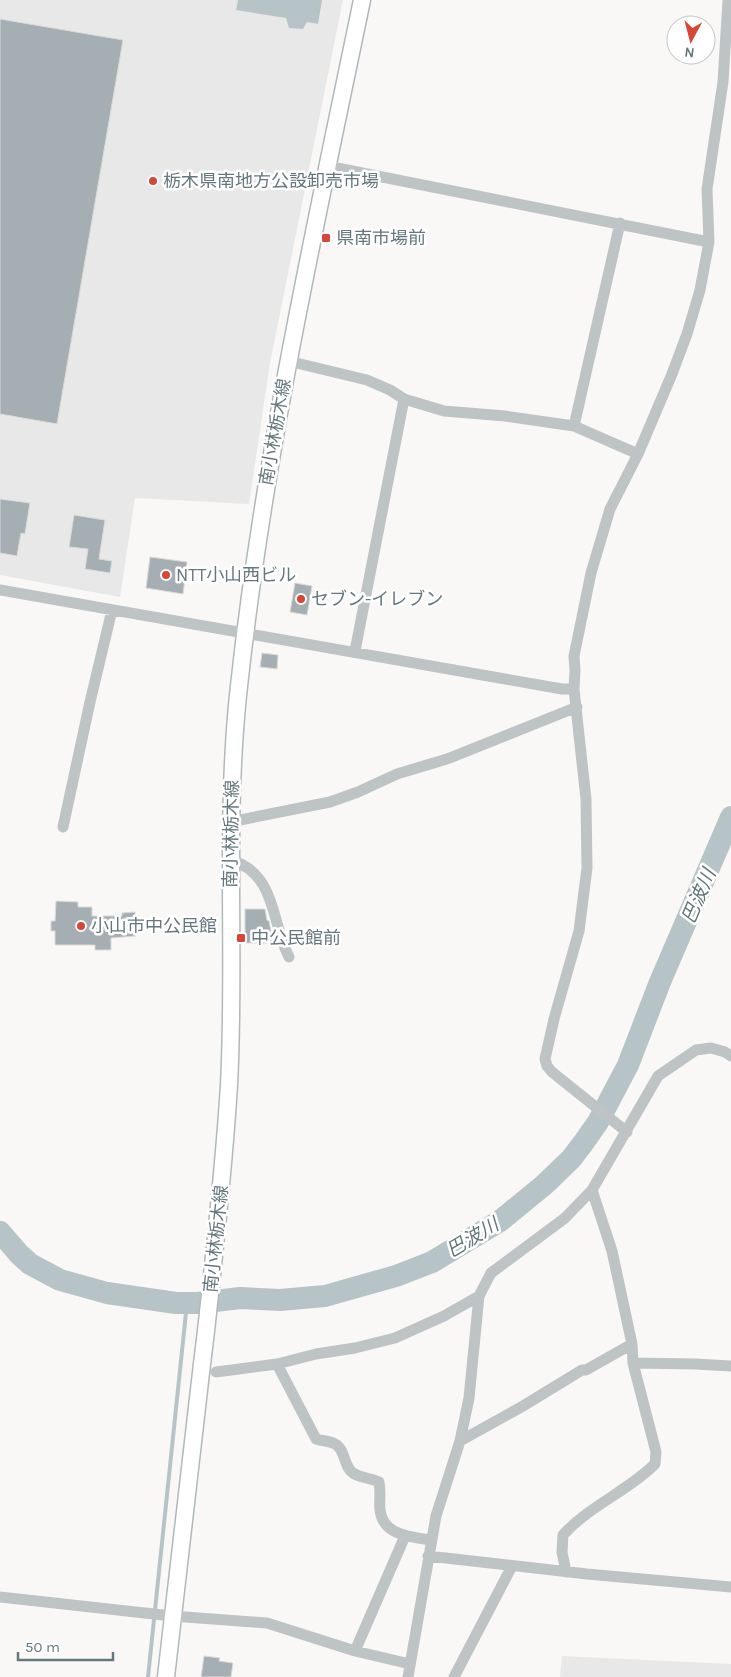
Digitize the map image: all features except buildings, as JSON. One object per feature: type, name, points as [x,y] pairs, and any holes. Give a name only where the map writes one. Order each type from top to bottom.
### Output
[{"type":"main road","name":"南小林栃木線","points":[[166,1677],[172,1616],[208,1374],[213,1266],[223,1173],[229,1081],[231,1031],[230,822],[234,739],[245,634],[259,529],[288,361],[362,0]]},
{"type":"street","points":[[624,1130],[552,1072],[547,1066],[545,1059],[554,1019],[579,931],[587,868],[586,799],[574,689],[576,670],[574,656],[590,573],[610,510],[638,454],[672,374],[687,334],[700,290],[709,242],[707,189],[723,82],[728,0]]},
{"type":"street","points":[[327,166],[709,242]]},
{"type":"street","points":[[574,426],[620,223]]},
{"type":"street","points":[[288,361],[367,380],[404,398],[444,411],[505,416],[574,426],[638,454]]},
{"type":"street","points":[[355,651],[404,398]]},
{"type":"street","points":[[0,590],[245,634],[355,651],[562,690],[574,689]]},
{"type":"street","points":[[63,828],[112,610]]},
{"type":"street","points":[[230,822],[330,802],[358,792],[397,774],[447,759],[577,707]]},
{"type":"street","points":[[231,860],[248,868],[267,892],[272,902],[284,948],[289,957]]},
{"type":"street","points":[[408,1677],[436,1516],[460,1441],[469,1398],[479,1296],[491,1273],[565,1218],[592,1190],[624,1130],[658,1076],[696,1050],[710,1048],[725,1052],[731,1056]]},
{"type":"street","points":[[566,1572],[562,1552],[563,1535],[573,1524],[634,1482],[655,1464],[656,1452],[633,1363],[632,1344],[612,1251],[592,1190]]},
{"type":"street","points":[[208,1374],[277,1364],[395,1338],[444,1316],[479,1296]]},
{"type":"street","points":[[460,1441],[582,1370],[586,1370],[632,1344]]},
{"type":"street","points":[[633,1363],[731,1366]]},
{"type":"street","points":[[277,1364],[316,1439],[336,1444],[342,1451],[347,1468],[355,1475],[379,1482],[381,1490],[380,1511],[386,1525],[391,1530],[405,1536],[431,1540]]},
{"type":"street","points":[[355,1651],[405,1536]]},
{"type":"street","points":[[428,1556],[731,1588]]},
{"type":"street","points":[[454,1677],[512,1566]]},
{"type":"street","points":[[0,1597],[172,1616],[267,1623],[355,1651],[410,1664]]},
{"type":"shaded area","name":"栃木県南地方公設卸売市場","points":[[0,0],[343,0],[270,363],[249,504],[135,498],[120,597],[0,575]]},
{"type":"shaded area","points":[[238,0],[322,0],[318,24],[307,22],[303,29],[289,28],[286,18],[236,10]]},
{"type":"shaded area","points":[[562,1656],[731,1664],[731,1677],[560,1677]]},
{"type":"waterway","name":"巴波川","points":[[0,1232],[30,1264],[60,1280],[107,1293],[176,1303],[198,1303],[240,1298],[280,1300],[325,1296],[396,1276],[432,1262],[500,1221],[544,1185],[571,1159],[598,1122],[628,1065],[660,982],[731,817]]},
{"type":"waterway","points":[[148,1677],[187,1303]]},
{"type":"place","name":"栃木県南地方公設卸売市場","points":[[153,181]]},
{"type":"place","name":"県南市場前","points":[[326,238]]},
{"type":"place","name":"NTT小山西ビル","points":[[166,575]]},
{"type":"place","name":"セブン-イレブン","points":[[301,599]]},
{"type":"place","name":"小山市中公民館","points":[[81,926]]},
{"type":"place","name":"中公民館前","points":[[241,938]]}]
